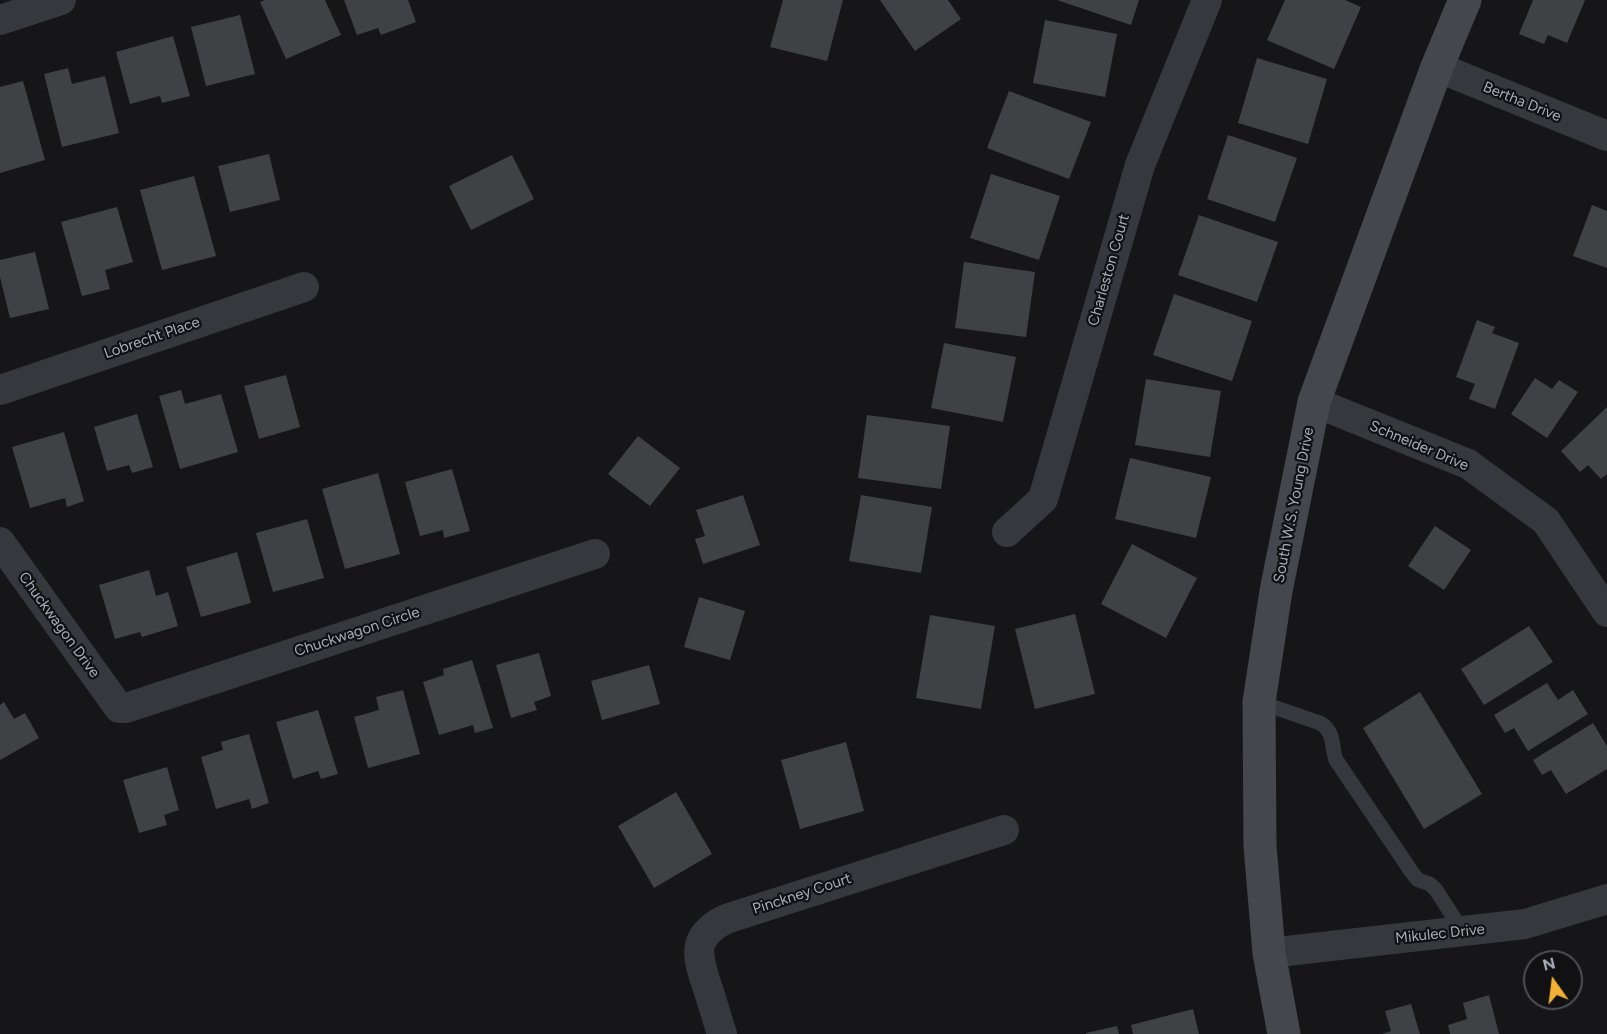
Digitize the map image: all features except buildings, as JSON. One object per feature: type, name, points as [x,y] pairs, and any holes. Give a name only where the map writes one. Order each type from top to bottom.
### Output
[{"type":"main road","name":"South W.S. Young Drive","points":[[1284,1034],[1269,953],[1260,846],[1259,702],[1276,591],[1314,402],[1437,67],[1465,0]]},
{"type":"street","points":[[11,11],[61,0]]},
{"type":"street","name":"Charleston Court","points":[[1007,532],[1043,499],[1140,165],[1207,0]]},
{"type":"street","name":"Bertha Drive","points":[[1437,67],[1607,136]]},
{"type":"street","name":"Lobrecht Place","points":[[0,390],[304,287]]},
{"type":"street","name":"Schneider Drive","points":[[1314,402],[1468,464],[1546,521],[1607,612]]},
{"type":"street","name":"Chuckwagon Drive","points":[[0,542],[119,708]]},
{"type":"street","name":"Chuckwagon Circle","points":[[119,708],[126,708],[595,554]]},
{"type":"street","name":"Pinckney Court","points":[[722,1034],[700,968],[698,951],[704,935],[711,926],[726,919],[1004,830]]},
{"type":"street","name":"Mikulec Drive","points":[[1269,953],[1526,924],[1607,900]]},
{"type":"lane","points":[[1259,702],[1327,726],[1332,735],[1336,760],[1410,871],[1418,880],[1430,884],[1436,890],[1462,932]]}]
